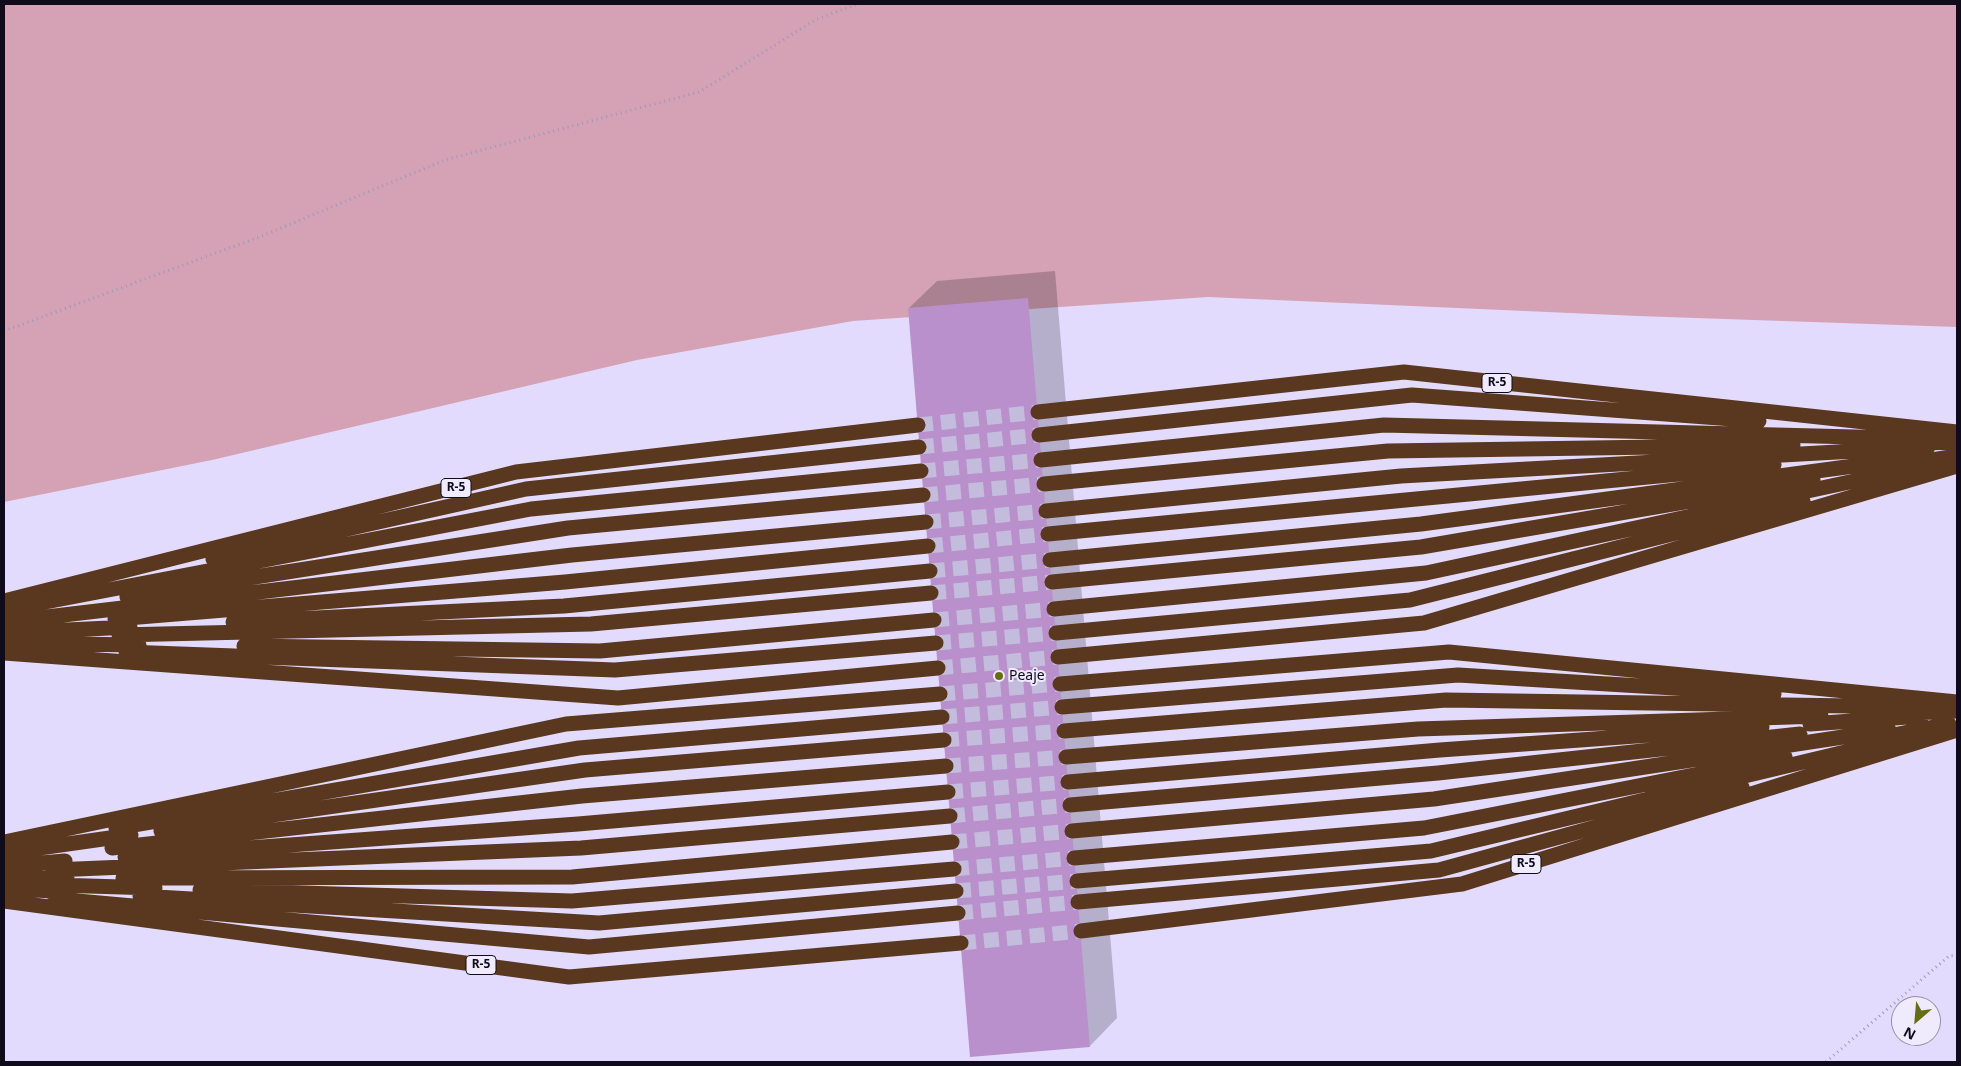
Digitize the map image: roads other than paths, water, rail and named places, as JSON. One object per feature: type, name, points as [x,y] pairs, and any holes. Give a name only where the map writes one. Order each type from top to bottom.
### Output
[{"type":"highway","name":"R-5","points":[[1038,412],[1404,372],[1957,434]]},
{"type":"highway","name":"R-5","points":[[1040,435],[1412,395],[1957,434]]},
{"type":"highway","name":"R-5","points":[[4,601],[516,472],[918,425]]},
{"type":"highway","points":[[1041,460],[1384,425],[1957,452]]},
{"type":"highway","name":"R-5","points":[[4,606],[526,489],[919,448]]},
{"type":"highway","points":[[1044,484],[1388,451],[1957,452]]},
{"type":"highway","points":[[1046,511],[1401,476],[1957,452]]},
{"type":"highway","points":[[1048,534],[1414,498],[1957,452]]},
{"type":"highway","points":[[1050,560],[1421,524],[1957,452]]},
{"type":"highway","points":[[1052,582],[1421,548],[1957,452]]},
{"type":"highway","points":[[1054,609],[1426,573],[1957,452]]},
{"type":"highway","points":[[1056,633],[1410,600],[1957,452]]},
{"type":"highway","points":[[1058,657],[1424,623],[1957,452]]},
{"type":"highway","points":[[4,610],[531,509],[921,471]]},
{"type":"highway","points":[[4,616],[568,528],[924,495]]},
{"type":"highway","points":[[4,622],[572,555],[926,522]]},
{"type":"highway","points":[[4,628],[564,582],[928,546]]},
{"type":"highway","points":[[4,633],[564,606],[930,572]]},
{"type":"highway","points":[[4,637],[591,624],[931,593]]},
{"type":"highway","points":[[4,643],[600,651],[934,620]]},
{"type":"highway","points":[[4,647],[614,670],[936,643]]},
{"type":"highway","points":[[1060,684],[1449,652],[1957,717]]},
{"type":"highway","points":[[4,653],[618,698],[938,668]]},
{"type":"highway","points":[[1062,707],[1458,675],[1957,717]]},
{"type":"highway","points":[[4,842],[566,724],[940,694]]},
{"type":"highway","points":[[1064,731],[1446,700],[1957,717]]},
{"type":"highway","points":[[4,848],[579,748],[942,717]]},
{"type":"highway","name":"R-5","points":[[1078,902],[1439,870],[1957,717]]},
{"type":"highway","name":"R-5","points":[[1080,931],[1462,884],[1957,717]]},
{"type":"highway","points":[[1066,757],[1418,728],[1957,717]]},
{"type":"highway","points":[[1068,782],[1440,750],[1957,717]]},
{"type":"highway","points":[[1070,805],[1438,773],[1957,717]]},
{"type":"highway","points":[[1072,832],[1434,799],[1957,717]]},
{"type":"highway","points":[[1074,858],[1424,828],[1957,717]]},
{"type":"highway","points":[[1076,881],[1431,851],[1957,717]]},
{"type":"highway","points":[[4,853],[584,770],[944,740]]},
{"type":"highway","points":[[4,860],[582,796],[946,766]]},
{"type":"highway","points":[[4,866],[578,824],[948,792]]},
{"type":"highway","points":[[4,872],[581,848],[950,816]]},
{"type":"highway","points":[[4,878],[572,877],[952,842]]},
{"type":"highway","points":[[4,884],[572,902],[954,869]]},
{"type":"highway","points":[[4,888],[599,923],[956,891]]},
{"type":"highway","name":"R-5","points":[[4,894],[589,947],[958,913]]},
{"type":"highway","name":"R-5","points":[[4,902],[569,977],[961,943]]},
{"type":"tunnel","points":[[918,425],[1038,412]]},
{"type":"tunnel","points":[[919,447],[1039,435]]},
{"type":"tunnel","points":[[921,471],[1041,460]]},
{"type":"tunnel","points":[[923,495],[1044,484]]},
{"type":"tunnel","points":[[926,522],[1046,511]]},
{"type":"tunnel","points":[[928,546],[1048,534]]},
{"type":"tunnel","points":[[930,571],[1050,560]]},
{"type":"tunnel","points":[[931,593],[1052,582]]},
{"type":"tunnel","points":[[934,620],[1054,609]]},
{"type":"tunnel","points":[[936,643],[1056,633]]},
{"type":"tunnel","points":[[938,668],[1058,657]]},
{"type":"tunnel","points":[[940,694],[1060,684]]},
{"type":"tunnel","points":[[942,717],[1062,707]]},
{"type":"tunnel","points":[[944,740],[1064,731]]},
{"type":"tunnel","points":[[946,766],[1066,757]]},
{"type":"tunnel","points":[[948,792],[1068,782]]},
{"type":"tunnel","points":[[950,816],[1070,805]]},
{"type":"tunnel","points":[[952,842],[1072,831]]},
{"type":"tunnel","points":[[954,869],[1074,858]]},
{"type":"tunnel","points":[[956,891],[1077,881]]},
{"type":"tunnel","points":[[958,913],[1078,902]]},
{"type":"tunnel","points":[[961,943],[1081,931]]},
{"type":"place","name":"Peaje","points":[[999,676]]}]
